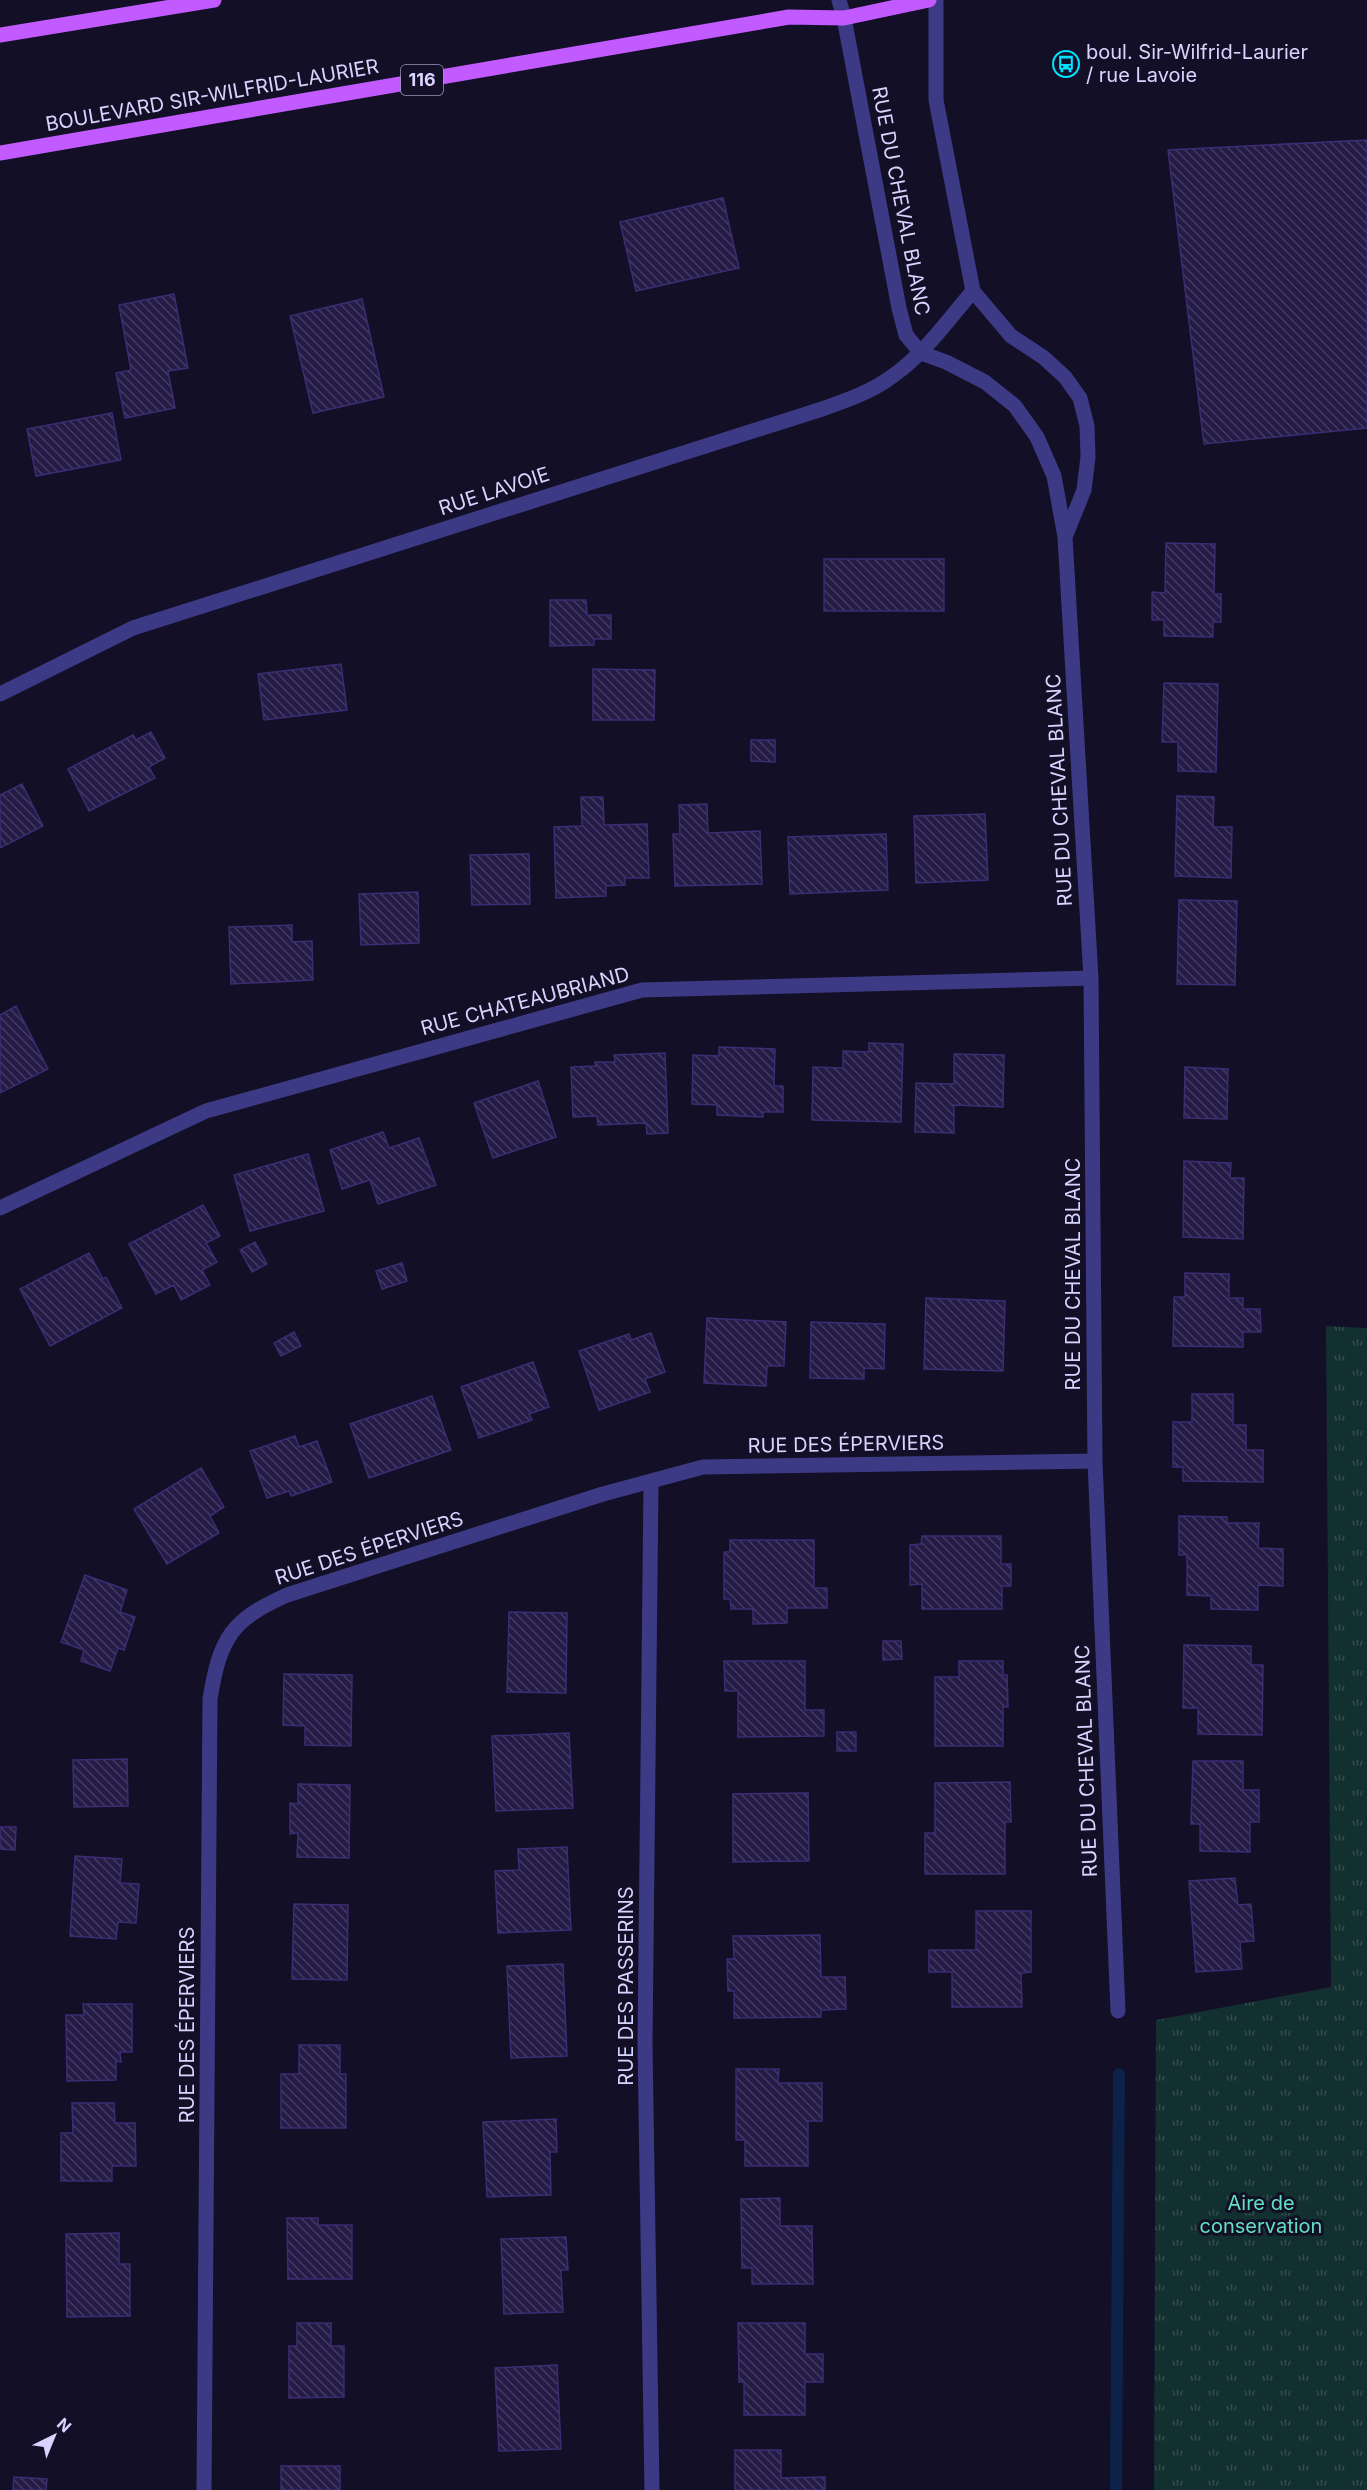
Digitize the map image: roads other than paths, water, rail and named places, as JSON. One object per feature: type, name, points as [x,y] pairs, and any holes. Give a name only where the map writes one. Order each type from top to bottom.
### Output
[{"type":"main road","points":[[0,35],[214,0]]},
{"type":"main road","name":"BOULEVARD SIR-WILFRID-LAURIER","points":[[0,153],[789,17],[844,18],[929,0]]},
{"type":"street","name":"RUE DU CHEVAL BLANC","points":[[839,0],[906,335],[921,353],[946,362],[985,382],[1015,406],[1037,437],[1054,476],[1065,537],[1091,978],[1095,1461],[1118,2011]]},
{"type":"street","name":"RUE DU CHEVAL BLANC","points":[[936,0],[936,100],[973,291],[1011,336],[1043,357],[1065,377],[1080,398],[1087,426],[1088,457],[1083,490],[1065,537]]},
{"type":"street","name":"RUE LAVOIE","points":[[0,694],[133,628],[819,410],[864,393],[894,376],[921,353],[973,291]]},
{"type":"street","name":"RUE CHATEAUBRIAND","points":[[0,1208],[206,1111],[642,990],[1091,978]]},
{"type":"street","name":"RUE DES ÉPERVIERS","points":[[204,2490],[210,1699],[215,1671],[230,1632],[262,1606],[287,1595],[603,1494],[704,1467],[1095,1461]]},
{"type":"street","name":"RUE DES PASSERINS","points":[[651,1482],[645,2044],[652,2490]]},
{"type":"waterway","points":[[1116,2490],[1119,2074]]},
{"type":"place","name":"boul. Sir-Wilfrid-Laurier / rue Lavoie","points":[[1066,64]]},
{"type":"park label","name":"Aire de conservation","points":[[1261,2214]]}]
